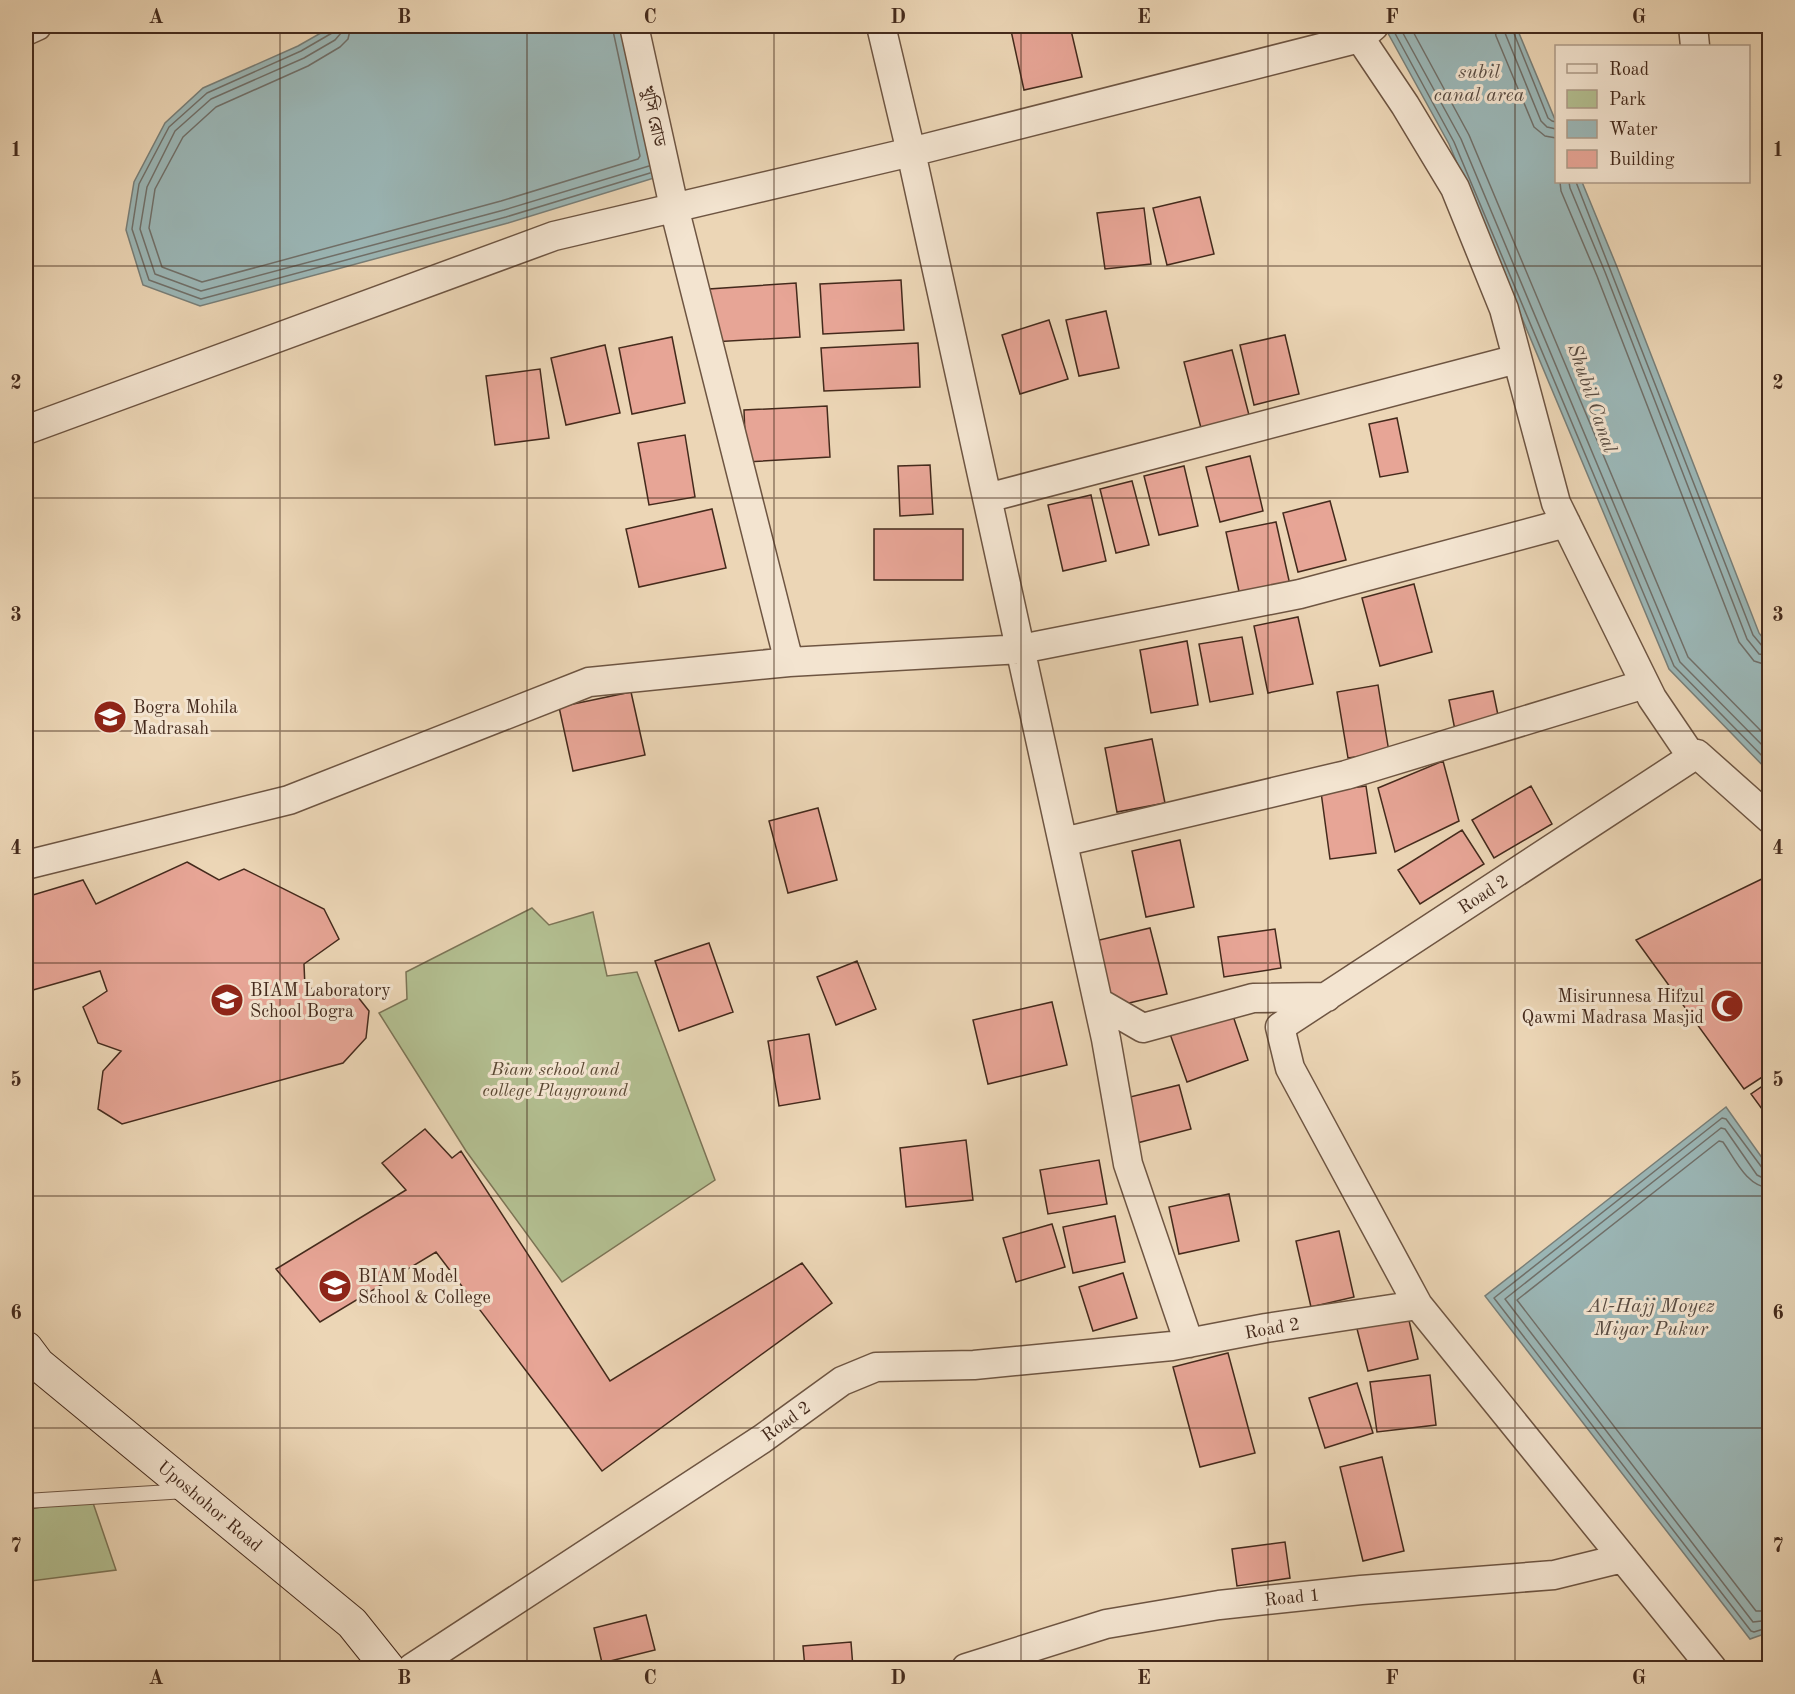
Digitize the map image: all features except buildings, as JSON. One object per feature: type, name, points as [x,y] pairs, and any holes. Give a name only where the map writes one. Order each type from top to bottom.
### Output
[{"type":"main road","name":"Uposhohor Road","points":[[26,1348],[38,1364],[351,1623],[388,1668]]},
{"type":"street","points":[[26,31],[37,26]]},
{"type":"street","name":"খুসি রোড","points":[[634,26],[674,207],[789,663]]},
{"type":"street","points":[[881,26],[912,152],[1098,1002],[1128,1164],[1189,1343]]},
{"type":"street","points":[[1693,26],[1695,45]]},
{"type":"street","points":[[26,430],[554,236],[912,152],[1364,30],[1405,105],[1455,188],[1504,309],[1556,503],[1652,698],[1692,756],[1697,754],[1770,819]]},
{"type":"street","points":[[987,498],[1517,359]]},
{"type":"street","points":[[26,865],[289,800],[589,682],[789,663],[1021,649],[1300,594],[1566,524]]},
{"type":"street","points":[[1063,842],[1346,775],[1645,684]]},
{"type":"street","name":"Road 2","points":[[412,1668],[762,1439],[842,1381],[876,1367],[974,1365],[1189,1343],[1266,1328],[1418,1305],[1290,1068],[1280,1028],[1692,756]]},
{"type":"street","points":[[1098,1002],[1143,1028],[1253,998],[1327,997]]},
{"type":"street","points":[[1418,1305],[1712,1668]]},
{"type":"street","name":"Road 1","points":[[966,1668],[1117,1622],[1219,1605],[1349,1591],[1554,1575],[1623,1558]]},
{"type":"lane","points":[[26,1502],[191,1491]]},
{"type":"green space","name":"Biam school and college Playground","points":[[532,908],[549,925],[593,912],[607,976],[637,972],[715,1180],[562,1282],[466,1151],[379,1013],[407,999],[406,972]]},
{"type":"green space","points":[[91,1497],[116,1570],[31,1581],[26,1559],[26,1510]]},
{"type":"water","points":[[333,26],[634,26],[667,174],[508,223],[200,306],[143,285],[126,230],[134,182],[165,123],[203,88],[298,46]]},
{"type":"water","name":"subil canal area","points":[[1384,26],[1516,26],[1555,120],[1555,183],[1582,183],[1759,633],[1769,646],[1769,772],[1669,669],[1449,144]]},
{"type":"water","name":"Al-Hajj Moyez Miyar Pukur","points":[[1726,1107],[1770,1169],[1770,1632],[1750,1639],[1485,1296]]},
{"type":"place","name":"Bogra Mohila Madrasah","points":[[110,717]]},
{"type":"place","name":"BIAM Laboratory School Bogra","points":[[227,1000]]},
{"type":"place","name":"Misirunnesa Hifzul Qawmi Madrasa Masjid","points":[[1727,1006]]},
{"type":"place","name":"BIAM Model School & College","points":[[335,1286]]},
{"type":"water label","name":"Shubil Canal","points":[[1593,398]]}]
